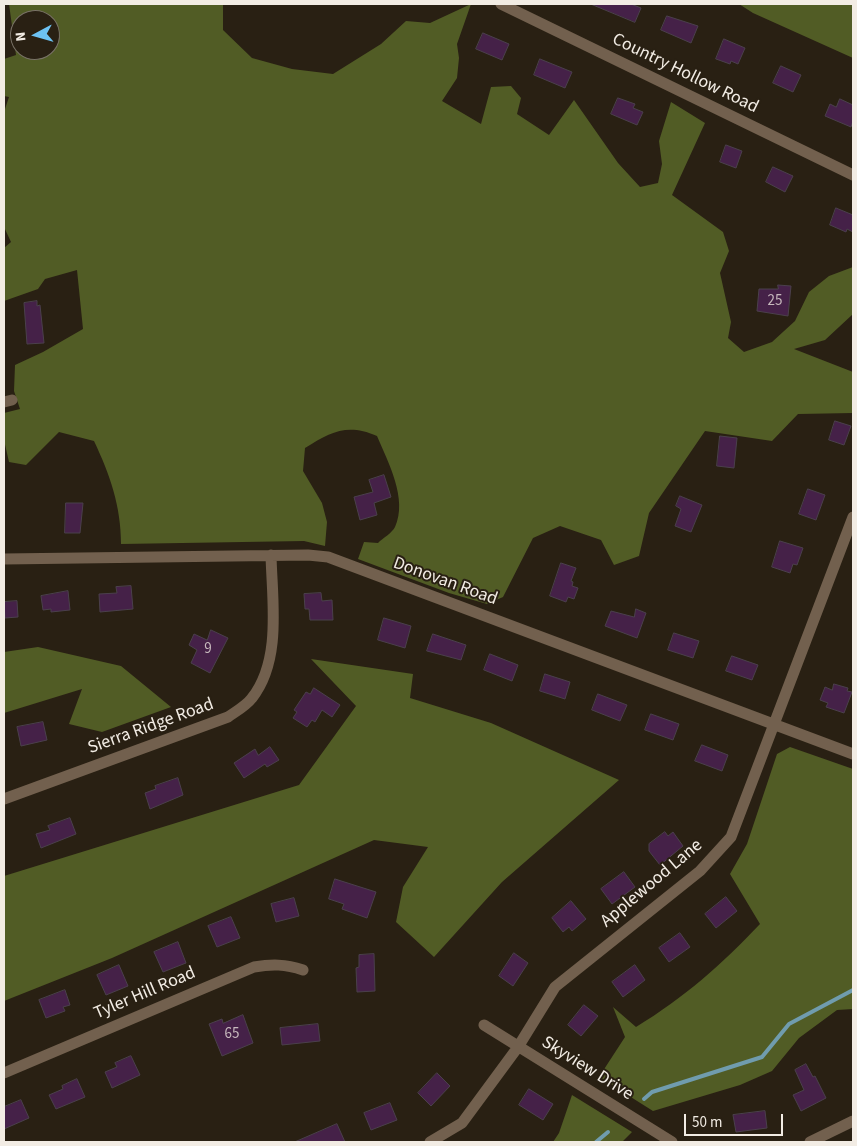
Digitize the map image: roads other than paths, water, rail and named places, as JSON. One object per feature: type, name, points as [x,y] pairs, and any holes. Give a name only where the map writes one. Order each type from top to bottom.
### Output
[{"type":"street","name":"Country Hollow Road","points":[[501,4],[853,175]]},
{"type":"street","name":"Applewood Lane","points":[[430,1142],[462,1123],[518,1047],[555,987],[700,870],[731,837],[852,523]]},
{"type":"street","name":"Donovan Road","points":[[4,559],[272,555],[328,557],[853,754]]},
{"type":"street","name":"Sierra Ridge Road","points":[[4,799],[228,717],[252,699],[266,674],[272,635],[272,555]]},
{"type":"street","name":"Tyler Hill Road","points":[[4,1073],[254,968],[273,964],[287,965],[303,970]]},
{"type":"street","name":"Skyview Drive","points":[[484,1025],[672,1142]]},
{"type":"street","points":[[810,1142],[853,1121]]},
{"type":"waterway","points":[[644,1099],[652,1092],[762,1057],[789,1024],[853,990]]},
{"type":"waterway","points":[[596,1142],[608,1132]]}]
